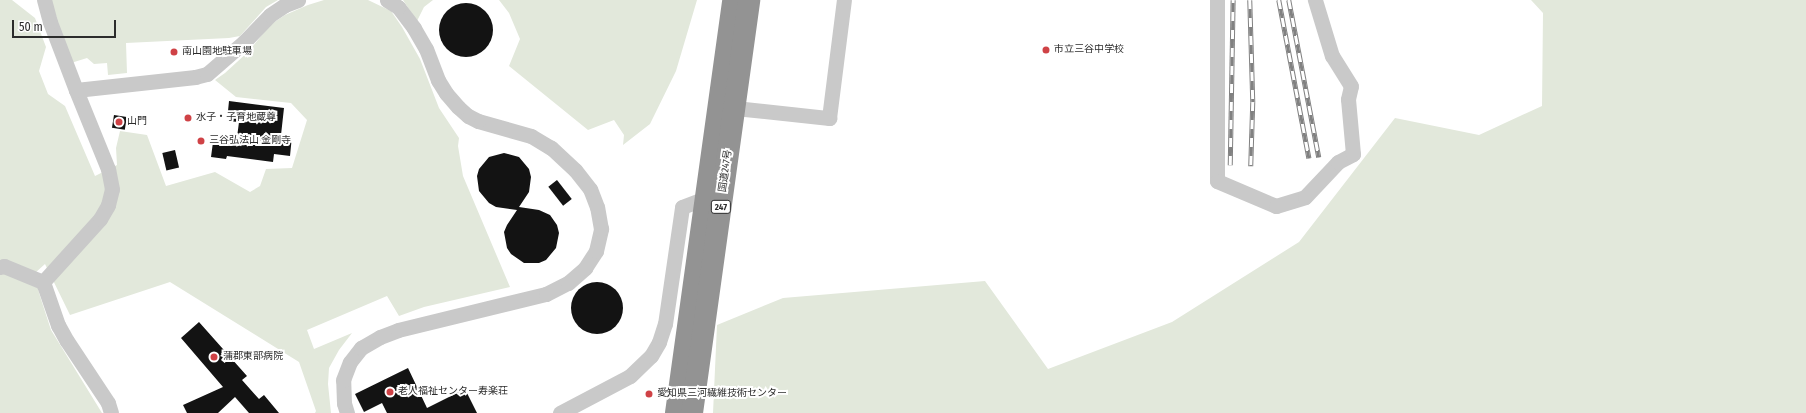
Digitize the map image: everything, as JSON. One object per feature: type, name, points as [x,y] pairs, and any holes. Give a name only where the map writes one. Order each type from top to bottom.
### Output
[{"type":"highway","name":"国道247号","points":[[676,413],[733,0]]},
{"type":"highway","name":"国道247号","points":[[692,413],[749,0]]},
{"type":"street","points":[[43,282],[100,219],[108,205],[112,189],[108,169],[50,22],[44,0]]},
{"type":"street","points":[[76,90],[195,77],[208,74],[239,47],[270,15],[285,5],[298,0]]},
{"type":"street","points":[[347,413],[344,404],[343,380],[350,362],[361,348],[380,337],[398,330],[546,294],[568,283],[585,268],[596,251],[601,229],[597,207],[590,189],[575,170],[551,148],[531,136],[478,121],[468,116],[458,107],[446,93],[438,80],[426,49],[414,28],[398,7],[387,0]]},
{"type":"street","points":[[734,108],[829,118],[844,0]]},
{"type":"street","points":[[1216,0],[1217,181],[1276,206],[1304,197],[1338,162],[1353,154],[1348,99],[1351,86],[1332,56],[1315,0]]},
{"type":"street","points":[[560,413],[630,376],[651,356],[659,342],[665,324],[682,207],[706,198]]},
{"type":"street","points":[[0,266],[4,266],[43,282],[58,325],[108,403],[111,413]]},
{"type":"shaded area","points":[[0,0],[12,0],[35,18],[46,47],[39,71],[48,94],[65,106],[95,176],[117,165],[116,148],[120,131],[147,135],[166,186],[215,172],[250,192],[260,186],[266,169],[292,168],[307,120],[291,103],[236,97],[215,80],[249,51],[270,25],[285,15],[308,5],[324,0],[368,0],[391,11],[420,59],[439,108],[459,138],[458,146],[463,176],[510,287],[424,307],[399,316],[387,296],[307,330],[314,349],[352,333],[339,350],[329,368],[328,384],[331,413],[315,413],[316,411],[299,362],[170,282],[70,315],[45,264],[35,273],[39,293],[51,330],[102,413],[0,413]]},
{"type":"shaded area","points":[[51,0],[278,0],[266,7],[240,36],[229,38],[126,43],[127,73],[108,75],[107,63],[94,64],[87,58],[71,63]]},
{"type":"shaded area","points":[[403,0],[433,0],[424,7],[417,21]]},
{"type":"shaded area","points":[[499,0],[697,0],[676,71],[650,124],[623,145],[624,135],[614,120],[588,130],[509,66],[520,39],[509,13]]},
{"type":"shaded area","points":[[1531,0],[1806,0],[1806,413],[713,413],[717,325],[783,298],[985,281],[1048,369],[1172,322],[1299,242],[1395,118],[1479,135],[1542,106],[1543,13]]},
{"type":"building","points":[[461,3],[471,3],[481,7],[489,15],[493,25],[493,35],[489,45],[481,53],[471,57],[461,57],[451,53],[443,45],[439,35],[439,25],[443,15],[451,7]]},
{"type":"building","points":[[229,101],[284,108],[281,135],[292,136],[290,156],[274,154],[273,162],[227,156],[226,159],[211,157],[213,142],[236,145],[239,122],[227,121]]},
{"type":"building","name":"山門","points":[[114,115],[127,117],[125,130],[112,128]]},
{"type":"building","points":[[175,150],[179,168],[166,170],[162,153]]},
{"type":"building","points":[[504,153],[519,157],[529,169],[531,177],[529,192],[519,207],[539,210],[550,215],[557,225],[559,233],[556,248],[546,260],[539,263],[524,263],[511,254],[507,248],[504,232],[517,210],[496,207],[489,203],[479,191],[477,176],[479,169],[489,157]]},
{"type":"building","points":[[557,180],[572,199],[563,206],[548,187]]},
{"type":"building","points":[[597,282],[607,284],[615,290],[621,298],[623,308],[621,318],[615,326],[607,332],[597,334],[587,332],[579,326],[573,318],[571,308],[573,298],[579,290],[587,284]]},
{"type":"building","name":"蒲郡東部病院","points":[[199,322],[247,376],[242,380],[259,399],[264,395],[279,413],[249,413],[235,397],[218,413],[187,413],[183,405],[223,387],[181,338]]},
{"type":"building","name":"老人福祉センター寿楽荘","points":[[408,368],[427,408],[465,389],[477,413],[387,413],[382,403],[364,412],[355,394]]},
{"type":"railway","points":[[1230,165],[1233,0]]},
{"type":"railway","points":[[1250,0],[1253,102],[1251,166]]},
{"type":"railway","points":[[1279,0],[1309,158]]},
{"type":"railway","points":[[1289,0],[1319,157]]},
{"type":"place","name":"市立三谷中学校","points":[[1046,50]]},
{"type":"place","name":"南山園地駐車場","points":[[174,52]]},
{"type":"place","name":"水子・子育地蔵尊","points":[[188,118]]},
{"type":"place","name":"山門","points":[[119,122]]},
{"type":"place","name":"三谷弘法山 金剛寺","points":[[201,141]]},
{"type":"place","name":"蒲郡東部病院","points":[[214,357]]},
{"type":"place","name":"老人福祉センター寿楽荘","points":[[390,392]]},
{"type":"place","name":"愛知県三河繊維技術センター","points":[[649,394]]}]
